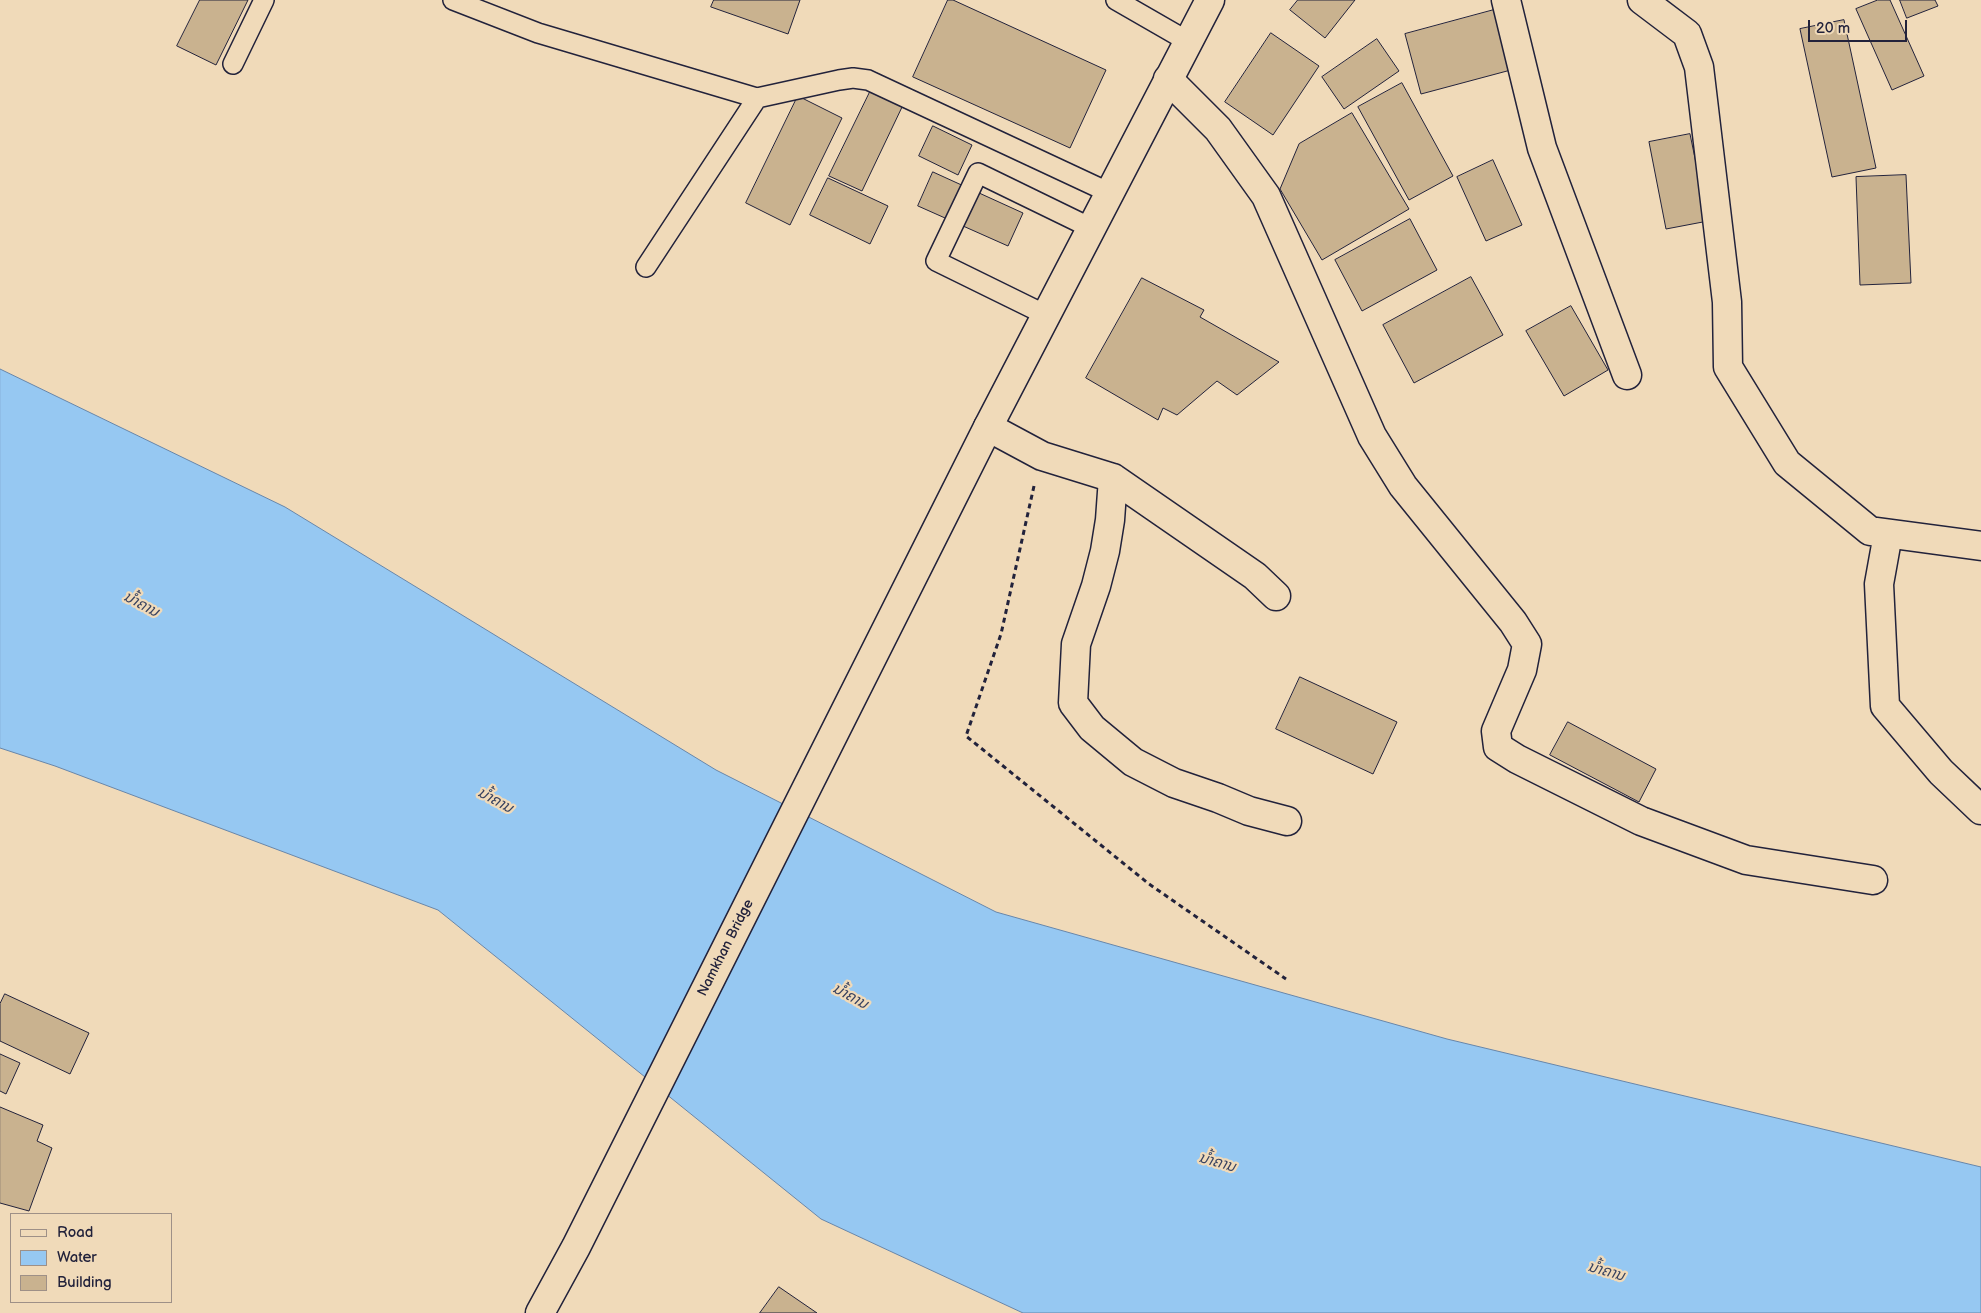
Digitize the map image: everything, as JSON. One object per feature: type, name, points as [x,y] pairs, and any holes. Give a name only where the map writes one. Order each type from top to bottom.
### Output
[{"type":"street","name":"Namkhan Bridge","points":[[540,1313],[576,1246],[988,427],[1210,0]]},
{"type":"street","points":[[1506,0],[1542,148],[1627,375]]},
{"type":"street","points":[[1642,0],[1686,34],[1699,67],[1727,302],[1728,367],[1787,462],[1870,531],[1981,546]]},
{"type":"street","points":[[1168,79],[1218,128],[1266,196],[1372,436],[1403,486],[1513,622],[1527,644],[1522,670],[1496,731],[1498,747],[1516,760],[1641,821],[1746,860],[1873,880]]},
{"type":"street","points":[[988,427],[1042,456],[1113,478],[1255,576],[1276,596]]},
{"type":"street","points":[[1113,478],[1110,520],[1105,551],[1096,586],[1076,644],[1073,703],[1092,728],[1133,762],[1174,783],[1218,798],[1249,812],[1287,821]]},
{"type":"street","points":[[1888,534],[1879,584],[1885,706],[1942,772],[1981,810]]},
{"type":"lane","points":[[233,64],[264,0]]},
{"type":"lane","points":[[453,0],[538,33],[757,98],[839,80],[854,78],[868,80],[1110,193]]},
{"type":"lane","points":[[1116,0],[1189,42]]},
{"type":"lane","points":[[646,267],[757,98]]},
{"type":"lane","points":[[1046,315],[936,261],[978,173],[1091,228]]},
{"type":"water","name":"ນ້ຳຄານ","points":[[0,369],[285,507],[716,770],[996,912],[1447,1039],[1981,1167],[1981,1313],[1023,1313],[821,1219],[438,910],[55,766],[0,748]]},
{"type":"building","points":[[200,0],[248,0],[216,65],[177,46]]},
{"type":"building","points":[[714,0],[800,0],[788,34],[711,7]]},
{"type":"building","points":[[948,0],[953,0],[1106,70],[1070,148],[913,77]]},
{"type":"building","points":[[1298,0],[1355,0],[1325,38],[1290,10]]},
{"type":"building","points":[[1878,0],[1890,0],[1924,76],[1892,90],[1856,9]]},
{"type":"building","points":[[1900,0],[1935,0],[1938,6],[1907,18]]},
{"type":"building","points":[[1505,7],[1522,67],[1421,94],[1405,34]]},
{"type":"building","points":[[1844,20],[1876,168],[1832,177],[1800,29]]},
{"type":"building","points":[[1271,33],[1319,66],[1273,135],[1225,102]]},
{"type":"building","points":[[1377,39],[1399,71],[1344,109],[1322,77]]},
{"type":"building","points":[[1402,83],[1453,176],[1409,200],[1358,107]]},
{"type":"building","points":[[871,90],[903,105],[862,191],[829,176]]},
{"type":"building","points":[[798,96],[842,118],[790,225],[746,203]]},
{"type":"building","points":[[1352,113],[1409,209],[1322,260],[1280,189],[1299,144]]},
{"type":"building","points":[[933,126],[972,145],[958,175],[919,156]]},
{"type":"building","points":[[1690,134],[1708,221],[1666,229],[1649,142]]},
{"type":"building","points":[[1493,160],[1522,225],[1486,241],[1457,177]]},
{"type":"building","points":[[933,172],[1023,213],[1008,246],[918,206]]},
{"type":"building","points":[[1906,175],[1911,283],[1860,285],[1856,177]]},
{"type":"building","points":[[828,178],[888,206],[870,244],[810,215]]},
{"type":"building","points":[[1410,219],[1437,270],[1362,311],[1335,260]]},
{"type":"building","points":[[1471,277],[1503,335],[1414,383],[1383,325]]},
{"type":"building","points":[[1142,278],[1204,310],[1200,317],[1279,362],[1237,395],[1217,381],[1177,415],[1163,408],[1158,420],[1086,378]]},
{"type":"building","points":[[1571,306],[1608,370],[1564,396],[1526,331]]},
{"type":"building","points":[[1300,677],[1397,722],[1373,774],[1276,729]]},
{"type":"building","points":[[1568,722],[1656,769],[1639,802],[1550,755]]},
{"type":"building","points":[[5,994],[89,1033],[70,1074],[0,1041],[0,1004]]},
{"type":"building","points":[[0,1054],[20,1063],[6,1094],[0,1091]]},
{"type":"building","points":[[0,1107],[43,1125],[37,1141],[52,1148],[29,1211],[0,1203]]},
{"type":"building","points":[[779,1287],[817,1313],[760,1313]]}]
